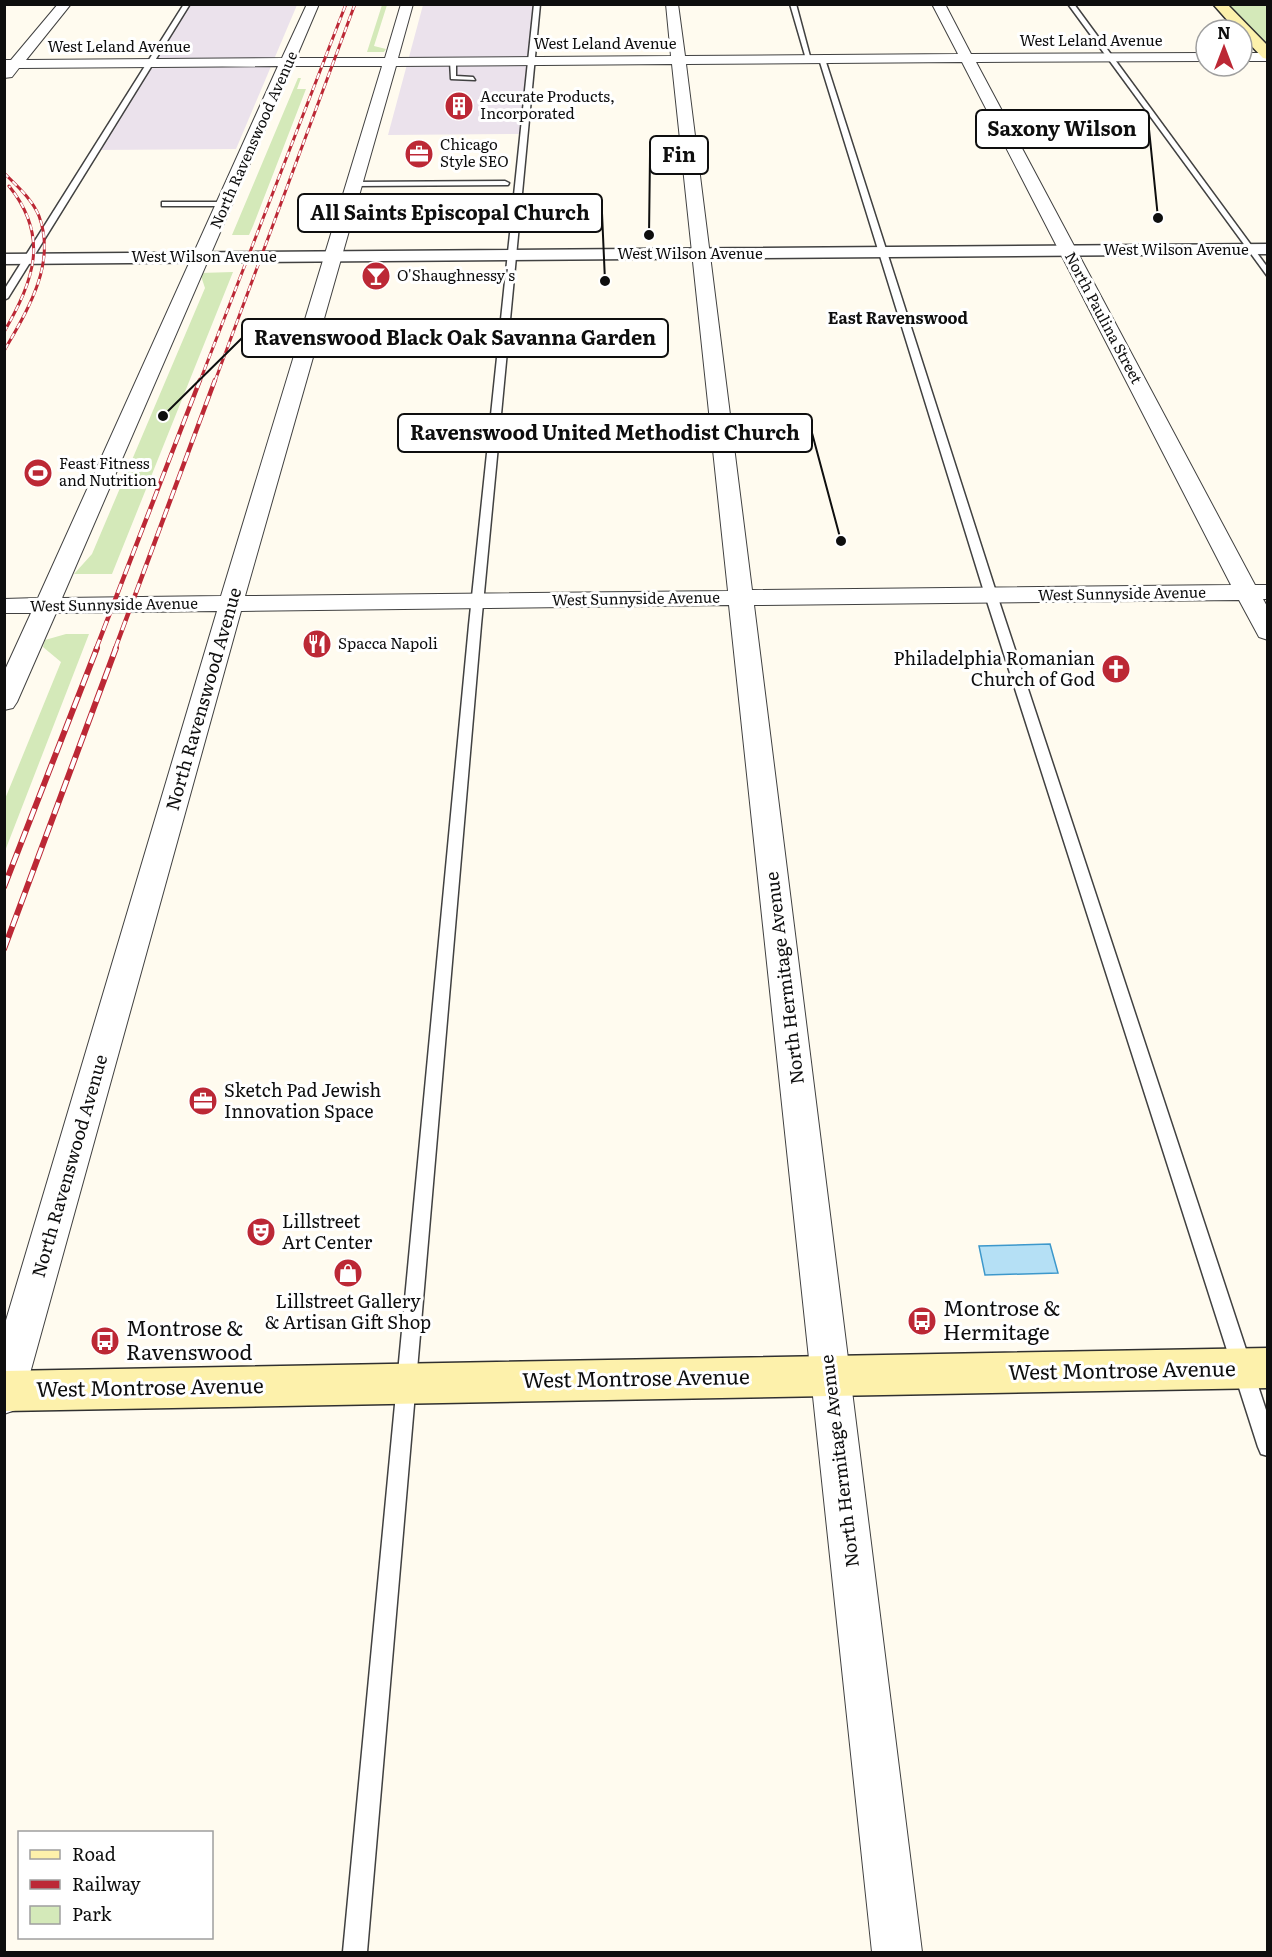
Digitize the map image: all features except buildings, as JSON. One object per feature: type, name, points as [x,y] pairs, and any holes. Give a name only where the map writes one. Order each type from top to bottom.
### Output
[{"type":"main road","points":[[1219,4],[1268,56]]},
{"type":"main road","points":[[1254,67],[1257,70]]},
{"type":"main road","name":"West Montrose Avenue","points":[[5,1392],[1255,1368]]},
{"type":"street","points":[[4,77],[10,64],[65,4]]},
{"type":"street","name":"North Ravenswood Avenue","points":[[4,702],[313,4]]},
{"type":"street","name":"North Ravenswood Avenue","points":[[5,1392],[406,4]]},
{"type":"street","name":"North Hermitage Avenue","points":[[672,4],[897,1953]]},
{"type":"street","name":"North Paulina Street","points":[[938,4],[1067,250],[1257,592],[1268,632]]},
{"type":"street","name":"West Leland Avenue","points":[[10,64],[1194,57]]},
{"type":"street","name":"West Wilson Avenue","points":[[4,259],[1268,249]]},
{"type":"street","name":"West Sunnyside Avenue","points":[[4,606],[1257,592]]},
{"type":"lane","points":[[4,298],[187,4]]},
{"type":"lane","points":[[355,1953],[477,601],[537,4]]},
{"type":"lane","points":[[793,4],[815,59],[883,252],[991,595],[1255,1368],[1268,1447]]},
{"type":"lane","points":[[1071,4],[1268,275]]},
{"type":"lane","points":[[453,61],[453,78],[473,79]]},
{"type":"lane","points":[[355,184],[505,183]]},
{"type":"lane","points":[[165,204],[226,204]]},
{"type":"shaded area","points":[[185,5],[297,5],[236,149],[96,150]]},
{"type":"shaded area","points":[[423,5],[534,5],[522,134],[388,135]]},
{"type":"green space","points":[[382,5],[387,5],[374,46],[386,49],[384,52],[367,52]]},
{"type":"green space","points":[[1227,5],[1267,5],[1267,44],[1254,31],[1254,18],[1240,18]]},
{"type":"green space","points":[[298,78],[301,78],[297,89],[306,89],[253,226],[249,235],[232,235]]},
{"type":"green space","points":[[233,272],[112,574],[74,574],[92,554],[205,288],[200,273]]},
{"type":"green space","points":[[66,634],[89,634],[5,851],[5,799],[61,662],[43,647],[45,640]]},
{"type":"water","points":[[1050,1244],[1058,1273],[985,1275],[979,1246]]},
{"type":"railway","points":[[200,381],[346,4]]},
{"type":"railway","points":[[215,381],[355,4]]},
{"type":"railway","points":[[4,173],[24,193],[36,210],[44,234],[42,269],[37,286],[22,320],[4,351]]},
{"type":"railway","points":[[4,332],[23,294],[33,259],[30,223],[22,205],[9,186]]},
{"type":"railway","points":[[96,649],[200,380]]},
{"type":"railway","points":[[115,649],[215,380]]},
{"type":"railway","points":[[4,887],[97,648]]},
{"type":"railway","points":[[4,949],[116,648]]},
{"type":"place","name":"Accurate Products, Incorporated","points":[[459,106]]},
{"type":"place","name":"Chicago Style SEO","points":[[419,154]]},
{"type":"place","name":"Saxony Wilson","points":[[1158,218]]},
{"type":"place","name":"Fin","points":[[649,235]]},
{"type":"place","name":"O'Shaughnessy's","points":[[376,276]]},
{"type":"place","name":"All Saints Episcopal Church","points":[[605,281]]},
{"type":"place","name":"Ravenswood Black Oak Savanna Garden","points":[[163,416]]},
{"type":"place","name":"Feast Fitness and Nutrition","points":[[38,473]]},
{"type":"place","name":"Ravenswood United Methodist Church","points":[[841,541]]},
{"type":"place","name":"Spacca Napoli","points":[[317,644]]},
{"type":"place","name":"Philadelphia Romanian Church of God","points":[[1116,669]]},
{"type":"place","name":"Sketch Pad Jewish Innovation Space","points":[[203,1101]]},
{"type":"place","name":"Lillstreet Art Center","points":[[261,1232]]},
{"type":"place","name":"Lillstreet Gallery & Artisan Gift Shop","points":[[348,1273]]},
{"type":"place","name":"Montrose & Hermitage","points":[[922,1321]]},
{"type":"place","name":"Montrose & Ravenswood","points":[[105,1341]]},
{"type":"district","name":"East Ravenswood","points":[[898,318]]}]
